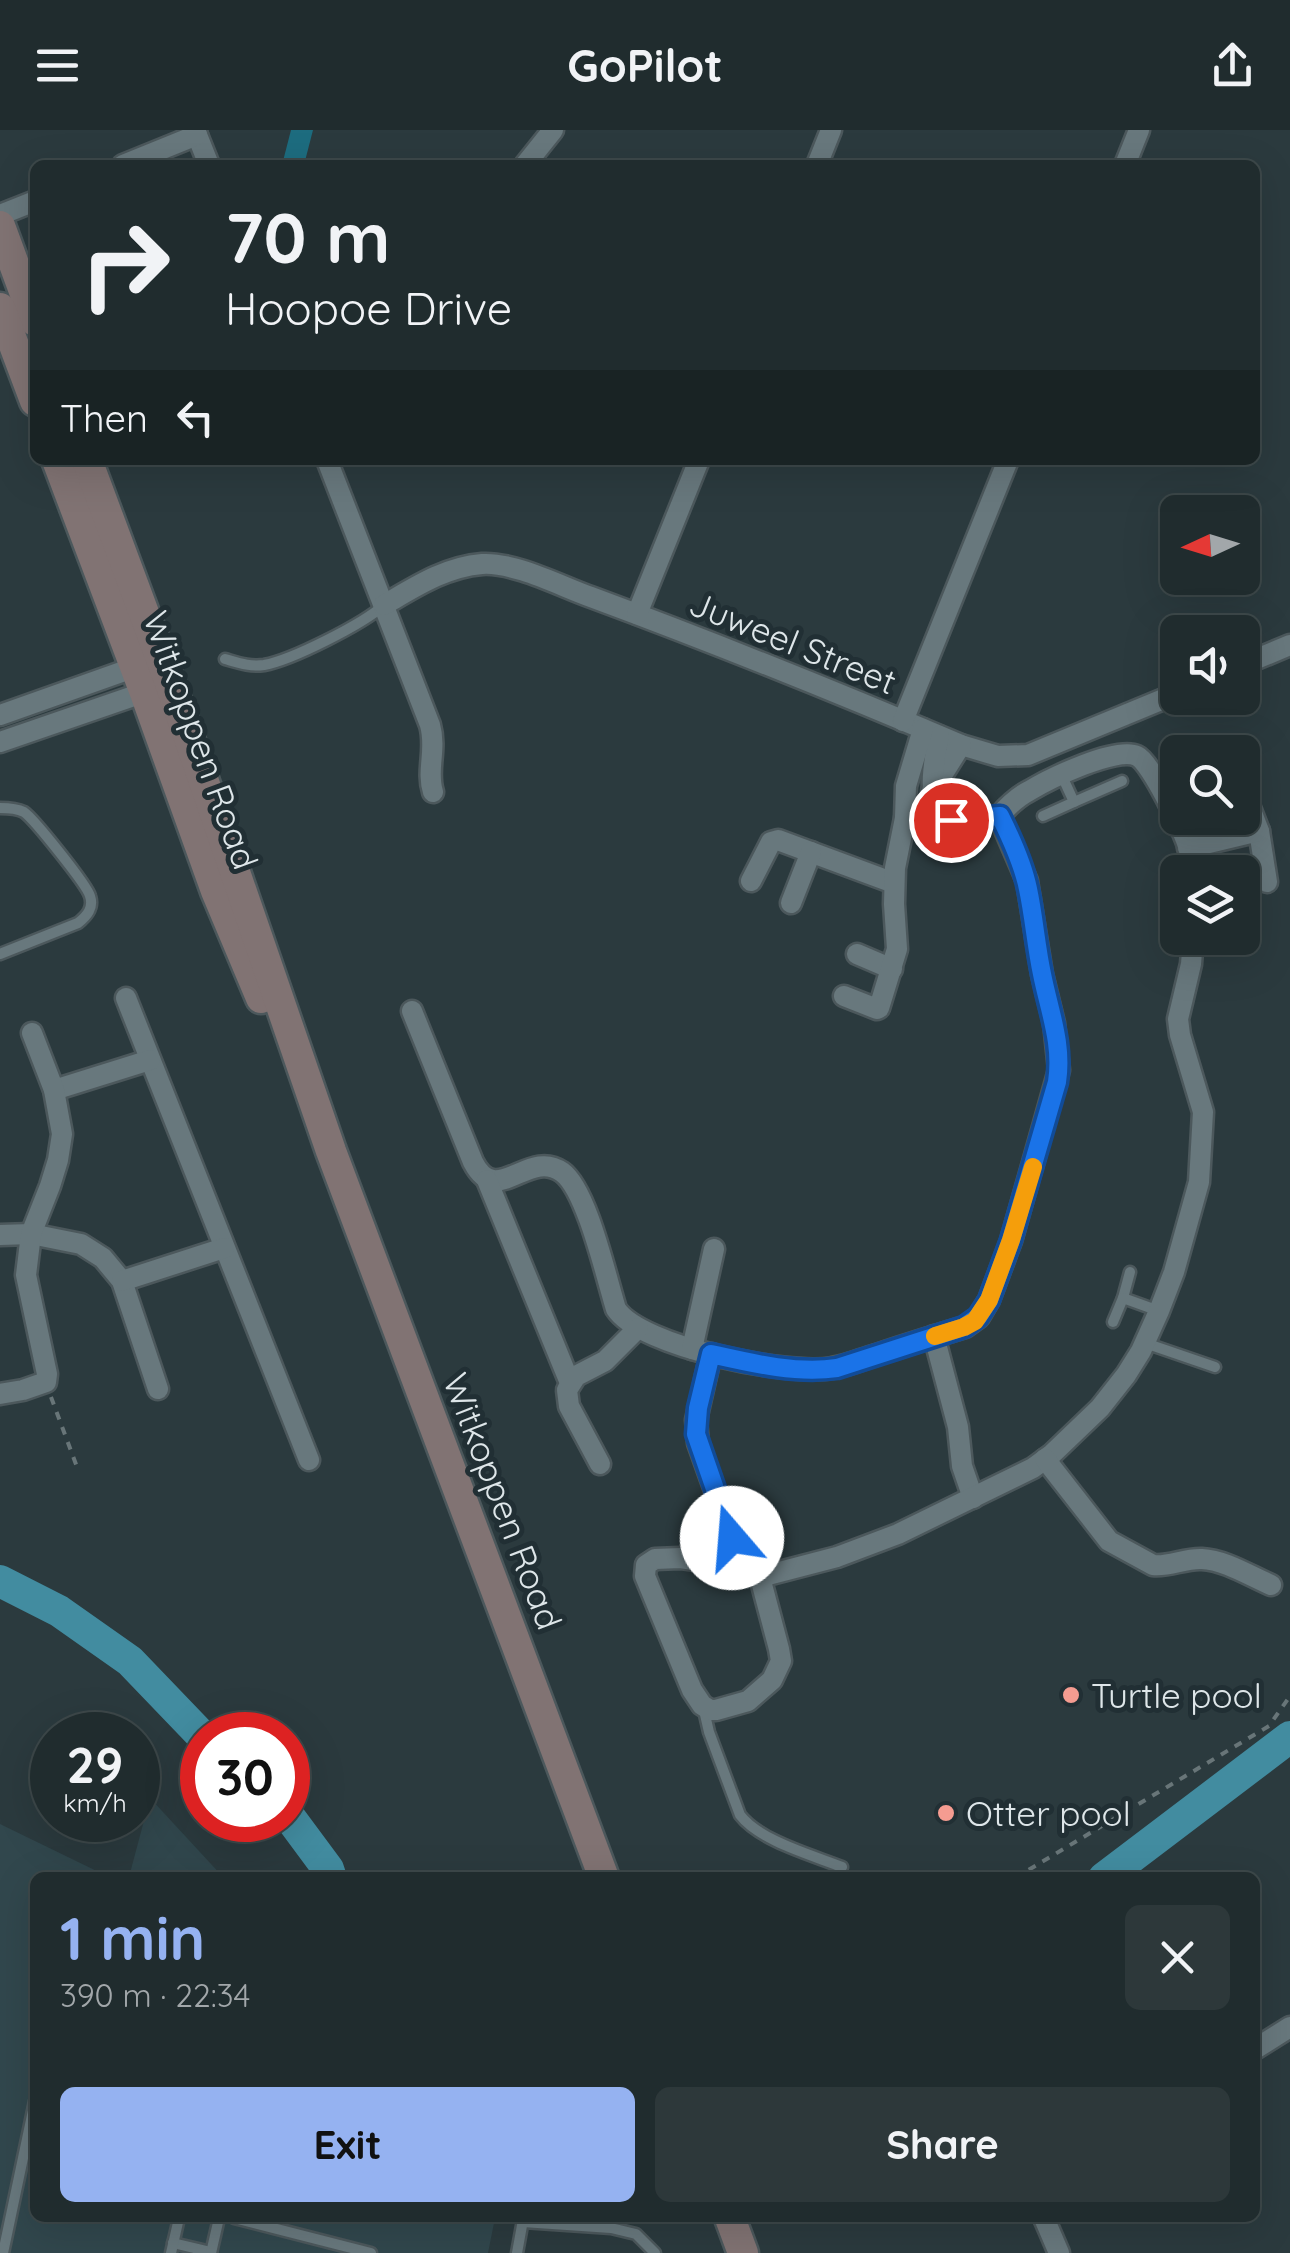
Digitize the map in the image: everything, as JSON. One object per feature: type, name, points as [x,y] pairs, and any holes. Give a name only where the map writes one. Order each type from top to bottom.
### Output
[{"type":"main road","points":[[0,226],[30,307]]},
{"type":"main road","points":[[0,308],[30,387]]},
{"type":"main road","name":"Witkoppen Road","points":[[60,465],[153,675]]},
{"type":"main road","name":"Witkoppen Road","points":[[89,465],[235,937],[332,1151],[602,1872]]},
{"type":"main road","points":[[731,2222],[743,2253]]},
{"type":"street","points":[[529,160],[553,130]]},
{"type":"street","points":[[819,160],[831,130]]},
{"type":"street","points":[[1127,160],[1139,130]]},
{"type":"street","points":[[134,160],[196,132],[207,160]]},
{"type":"street","points":[[0,215],[30,203]]},
{"type":"street","points":[[329,465],[430,724],[434,743],[430,777],[433,792]]},
{"type":"street","points":[[637,614],[697,465]]},
{"type":"street","points":[[844,996],[880,1008],[892,969],[898,940],[895,868],[905,818],[906,786],[1006,465]]},
{"type":"street","name":"Juweel Street","points":[[384,605],[454,569],[482,564],[508,566],[960,745],[998,756],[1028,755],[1160,700]]},
{"type":"street","points":[[1260,658],[1290,645]]},
{"type":"street","points":[[0,714],[153,675]]},
{"type":"street","points":[[0,742],[153,675]]},
{"type":"street","points":[[922,729],[934,756],[931,793],[938,818]]},
{"type":"street","points":[[931,793],[960,745]]},
{"type":"street","points":[[905,818],[958,821],[1000,816],[1028,791],[1123,753],[1139,756],[1151,771],[1189,855]]},
{"type":"street","points":[[412,1011],[482,1176],[502,1180],[541,1167],[558,1170],[572,1184],[587,1213],[616,1309],[626,1322],[702,1352],[804,1370],[837,1368],[964,1327],[975,1321],[989,1300],[1011,1240],[1059,1070],[1029,891],[1000,816]]},
{"type":"street","points":[[1188,848],[1245,835]]},
{"type":"street","points":[[1259,835],[1267,882]]},
{"type":"street","points":[[751,881],[774,840],[894,883]]},
{"type":"street","points":[[791,903],[811,852]]},
{"type":"street","points":[[857,954],[892,969]]},
{"type":"street","points":[[714,1249],[696,1420],[698,1443],[732,1538],[760,1577],[780,1649],[778,1670],[766,1688],[748,1700],[716,1710],[697,1698],[645,1576],[646,1565],[655,1558],[680,1558],[722,1564],[760,1577],[881,1541],[1033,1468],[1100,1408],[1126,1375],[1174,1272],[1200,1172],[1204,1112],[1178,1019],[1192,955]]},
{"type":"street","points":[[126,998],[309,1460]]},
{"type":"street","points":[[0,1394],[46,1382],[26,1275],[31,1234],[61,1147],[60,1115],[32,1033]]},
{"type":"street","points":[[54,1090],[150,1060]]},
{"type":"street","points":[[488,1180],[570,1383]]},
{"type":"street","points":[[0,1235],[31,1234],[81,1244],[102,1258],[122,1281],[158,1390]]},
{"type":"street","points":[[122,1281],[224,1248]]},
{"type":"street","points":[[600,1464],[569,1406],[567,1390],[576,1376],[605,1361],[638,1328]]},
{"type":"street","points":[[934,1336],[958,1426],[962,1466],[973,1498]]},
{"type":"street","points":[[1045,1459],[1113,1545],[1158,1566],[1188,1560],[1216,1561],[1271,1585]]},
{"type":"street","points":[[1260,2046],[1290,2027]]},
{"type":"street","points":[[1046,2222],[1059,2253]]},
{"type":"lane","points":[[226,659],[249,666],[273,663],[371,617],[384,605]]},
{"type":"lane","points":[[1062,776],[1074,802]]},
{"type":"lane","points":[[1043,816],[1122,780]]},
{"type":"lane","points":[[0,808],[24,812],[82,880],[91,907],[78,922],[0,954]]},
{"type":"lane","points":[[1113,1322],[1130,1272]]},
{"type":"lane","points":[[1122,1298],[1159,1310]]},
{"type":"lane","points":[[1144,1342],[1215,1367]]},
{"type":"lane","points":[[697,1698],[746,1823],[766,1836],[842,1868]]},
{"type":"lane","points":[[3,2253],[30,2125]]},
{"type":"lane","points":[[178,2222],[172,2248],[211,2252],[218,2222]]},
{"type":"lane","points":[[250,2222],[371,2253]]},
{"type":"lane","points":[[517,2253],[524,2222]]},
{"type":"lane","points":[[546,2222],[636,2234],[654,2253]]},
{"type":"path","points":[[46,1382],[77,1467]]},
{"type":"path","points":[[1026,1872],[1269,1726],[1290,1696]]},
{"type":"shaded area","points":[[160,1809],[180,1830],[180,1842],[191,1842],[218,1872],[130,1872],[138,1842],[160,1842]]},
{"type":"shaded area","points":[[0,1824],[30,1842],[99,1872],[30,1872],[30,2222],[494,2222],[488,2253],[0,2253]]},
{"type":"building","points":[[291,130],[313,130],[305,160],[283,160]]},
{"type":"waterway","points":[[0,1581],[59,1611],[130,1661],[180,1713]]},
{"type":"waterway","points":[[1112,1872],[1290,1737]]},
{"type":"waterway","points":[[308,1842],[329,1872]]},
{"type":"slow traffic","points":[[935,1336],[975,1321],[989,1300],[1033,1167]]},
{"type":"place","name":"Turtle pool","points":[[1071,1695]]},
{"type":"place","name":"Otter pool","points":[[946,1813]]},
{"type":"route","points":[[732,1538],[696,1434],[711,1354],[823,1370],[964,1327],[975,1321],[989,1300],[1011,1240],[1057,1082],[1059,1056],[1026,881],[1000,816],[951,820]]}]
